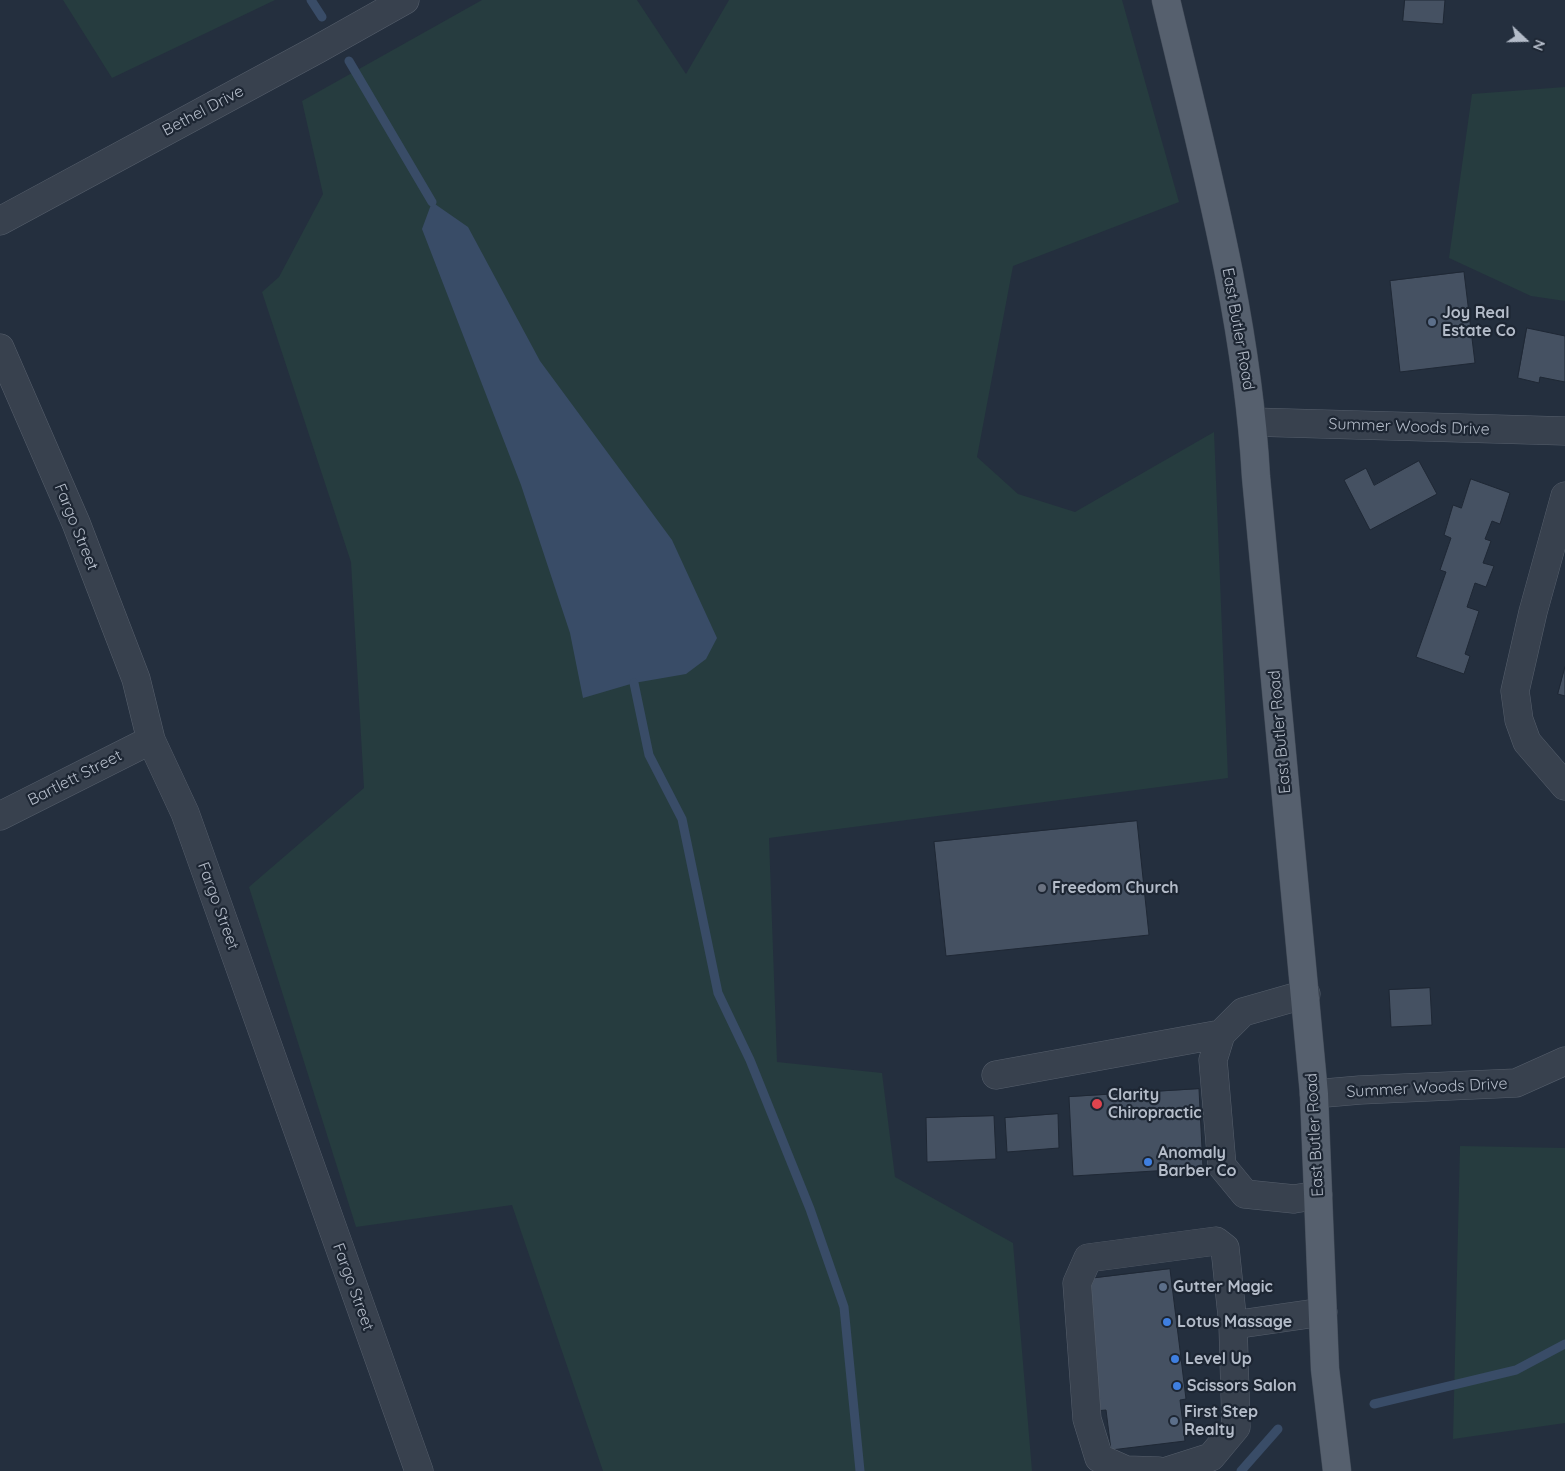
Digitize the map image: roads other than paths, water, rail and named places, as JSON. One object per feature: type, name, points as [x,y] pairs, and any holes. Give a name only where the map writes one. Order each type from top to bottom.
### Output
[{"type":"main road","name":"East Butler Road","points":[[1166,0],[1238,318],[1253,422],[1256,477],[1306,994],[1314,1094],[1325,1369],[1337,1471]]},
{"type":"street","name":"Bethel Drive","points":[[0,221],[405,0]]},
{"type":"street","name":"Fargo Street","points":[[0,348],[76,524],[133,670],[151,740],[185,813],[419,1471]]},
{"type":"street","name":"Summer Woods Drive","points":[[1253,422],[1565,431]]},
{"type":"street","points":[[1565,496],[1533,612],[1515,691],[1519,720],[1527,742],[1565,786]]},
{"type":"street","name":"Bartlett Street","points":[[0,816],[151,740]]},
{"type":"street","points":[[1306,994],[1243,1012],[1221,1034],[1213,1060],[1222,1166],[1245,1194],[1294,1199],[1318,1195]]},
{"type":"street","points":[[996,1075],[1221,1034]]},
{"type":"street","name":"Summer Woods Drive","points":[[1314,1094],[1516,1083],[1565,1061]]},
{"type":"street","points":[[1158,1471],[1126,1470],[1098,1458],[1087,1419],[1077,1283],[1088,1258],[1216,1241],[1225,1248],[1233,1325],[1236,1428],[1211,1457],[1167,1471]]},
{"type":"street","points":[[1233,1325],[1323,1312]]},
{"type":"water","points":[[432,202],[468,227],[540,361],[672,540],[717,638],[706,659],[686,674],[634,683],[583,698],[570,633],[521,485],[422,229]]},
{"type":"waterway","points":[[311,0],[322,17]]},
{"type":"waterway","points":[[349,61],[432,202]]},
{"type":"waterway","points":[[634,683],[649,755],[682,819],[718,993],[750,1060],[810,1209],[844,1307],[860,1471]]},
{"type":"waterway","points":[[1374,1404],[1516,1370],[1565,1344]]},
{"type":"waterway","points":[[1241,1471],[1278,1429]]},
{"type":"place","name":"Joy Real Estate Co","points":[[1432,322]]},
{"type":"place","name":"Freedom Church","points":[[1042,888]]},
{"type":"place","name":"Clarity Chiropractic","points":[[1097,1104]]},
{"type":"place","name":"Anomaly Barber Co","points":[[1148,1162]]},
{"type":"place","name":"Gutter Magic","points":[[1163,1287]]},
{"type":"place","name":"Lotus Massage","points":[[1167,1322]]},
{"type":"place","name":"Level Up","points":[[1175,1359]]},
{"type":"place","name":"Scissors Salon","points":[[1177,1386]]},
{"type":"place","name":"First Step Realty","points":[[1174,1421]]}]
